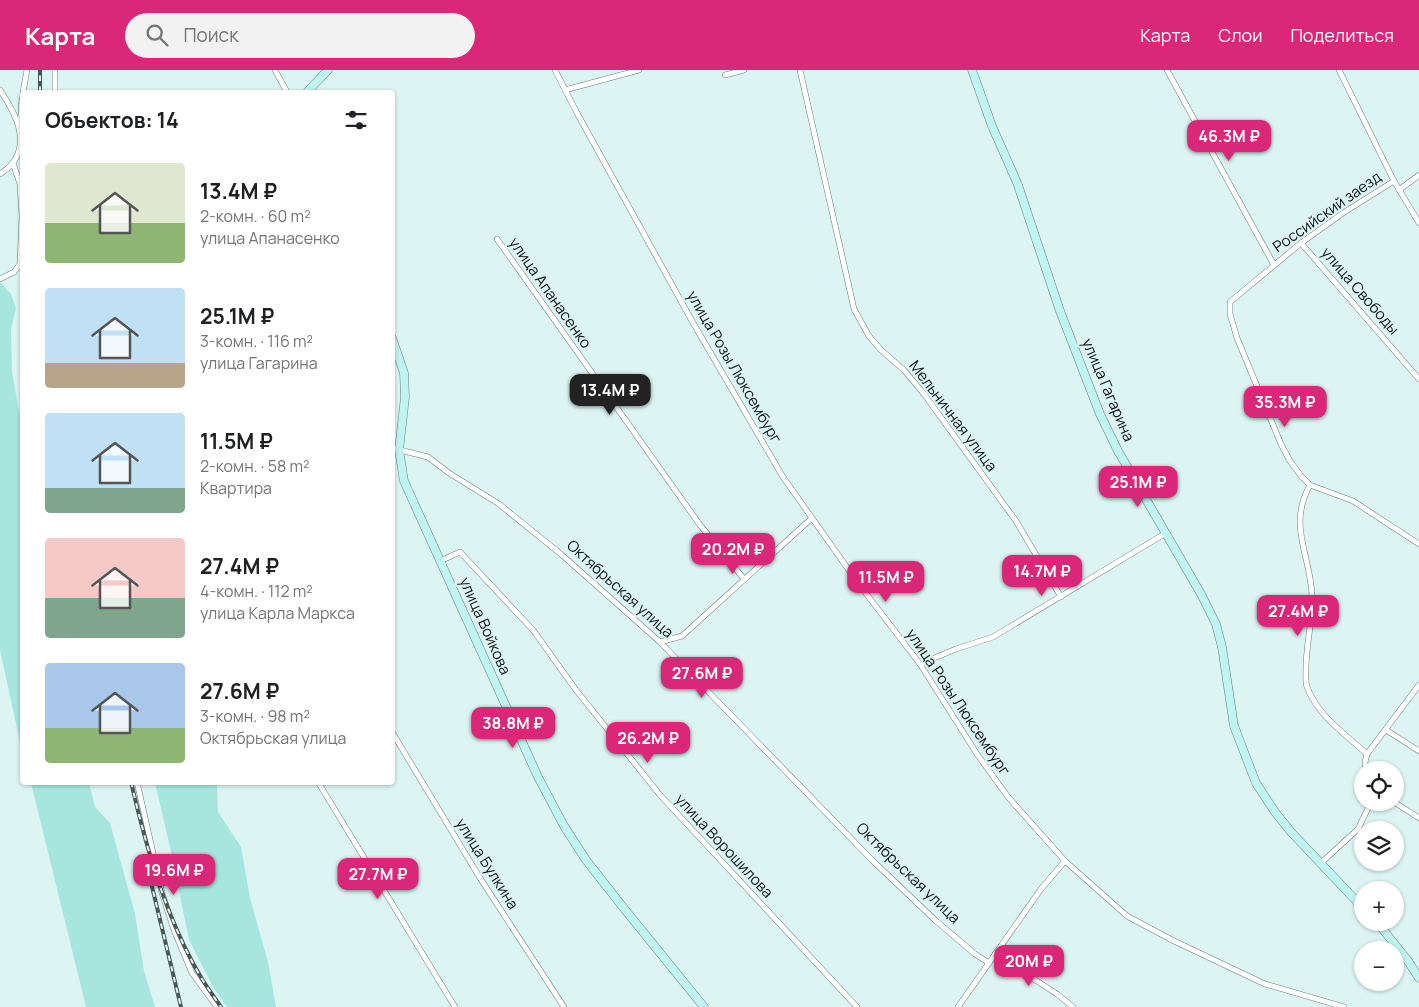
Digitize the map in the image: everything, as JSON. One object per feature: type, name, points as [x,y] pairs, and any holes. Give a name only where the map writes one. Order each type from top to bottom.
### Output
[{"type":"main road","points":[[309,90],[328,70]]},
{"type":"main road","name":"улица Гагарина","points":[[972,70],[992,126],[1018,186],[1060,311],[1100,414],[1118,451],[1216,624],[1222,647],[1234,726],[1256,783],[1286,826],[1354,898]]},
{"type":"main road","points":[[395,347],[404,373],[405,397],[396,449]]},
{"type":"main road","name":"улица Войкова","points":[[396,449],[404,481],[538,777],[564,826],[586,860],[704,1007]]},
{"type":"main road","points":[[1384,931],[1419,978]]},
{"type":"street","points":[[24,90],[27,70]]},
{"type":"street","points":[[55,70],[55,90]]},
{"type":"street","points":[[275,70],[286,90]]},
{"type":"street","name":"улица Розы Люксембург","points":[[555,70],[688,313],[783,477],[858,583],[920,664],[977,754],[1008,796],[1066,861],[1127,916],[1174,941],[1265,984],[1344,1007]]},
{"type":"street","points":[[565,90],[639,70]]},
{"type":"street","points":[[726,75],[744,70]]},
{"type":"street","name":"Мельничная улица","points":[[800,70],[854,309],[869,336],[881,350],[904,370],[924,394],[1010,513],[1061,598]]},
{"type":"street","points":[[1167,70],[1274,265]]},
{"type":"street","points":[[1339,70],[1394,181],[1419,223]]},
{"type":"street","points":[[0,90],[13,110],[20,131],[19,149],[12,163],[0,174]]},
{"type":"street","points":[[12,163],[20,184]]},
{"type":"street","name":"Российский заезд","points":[[1399,190],[1419,175]]},
{"type":"street","name":"Российский заезд","points":[[1310,485],[1290,461],[1281,444],[1236,338],[1230,314],[1230,302],[1301,242],[1394,181]]},
{"type":"street","name":"улица Апанасенко","points":[[496,239],[700,525],[744,579]]},
{"type":"street","name":"улица Свободы","points":[[1301,242],[1419,379]]},
{"type":"street","points":[[0,278],[14,272],[20,264]]},
{"type":"street","name":"Октябрьская улица","points":[[396,449],[428,457],[449,473],[499,504],[562,555],[660,642],[872,860],[935,920],[989,964]]},
{"type":"street","points":[[1367,754],[1326,718],[1311,697],[1306,684],[1306,659],[1312,596],[1299,528],[1300,512],[1306,492],[1310,485],[1353,501],[1419,544]]},
{"type":"street","points":[[660,642],[682,636],[812,518]]},
{"type":"street","points":[[920,664],[956,649],[994,637],[1166,534]]},
{"type":"street","name":"улица Ворошилова","points":[[440,561],[460,552],[533,630],[576,690],[660,795],[857,1007]]},
{"type":"street","points":[[1365,761],[1367,754],[1419,685]]},
{"type":"street","points":[[1386,730],[1419,751]]},
{"type":"street","name":"улица Булкина","points":[[395,737],[480,878],[564,1007]]},
{"type":"street","points":[[139,785],[162,893],[174,930],[192,973],[217,1007]]},
{"type":"street","points":[[320,785],[455,1007]]},
{"type":"street","points":[[1404,808],[1419,818]]},
{"type":"street","points":[[1321,863],[1358,829],[1367,811]]},
{"type":"street","points":[[958,1007],[1041,889],[1066,861]]},
{"type":"street","points":[[995,954],[1057,994],[1073,1007]]},
{"type":"shaded area","points":[[0,282],[11,294],[16,308],[11,329],[12,372],[20,417],[20,742],[0,650]]},
{"type":"shaded area","points":[[31,785],[90,785],[95,807],[110,823],[135,914],[144,971],[155,1007],[86,1007]]},
{"type":"shaded area","points":[[155,785],[217,785],[218,812],[241,847],[250,898],[268,962],[276,1007],[227,1007],[213,987],[189,940]]},
{"type":"railway","points":[[40,70],[40,90]]},
{"type":"railway","points":[[132,785],[151,858],[168,908],[189,956],[204,983],[221,1007]]},
{"type":"railway","points":[[148,870],[181,1007]]}]
